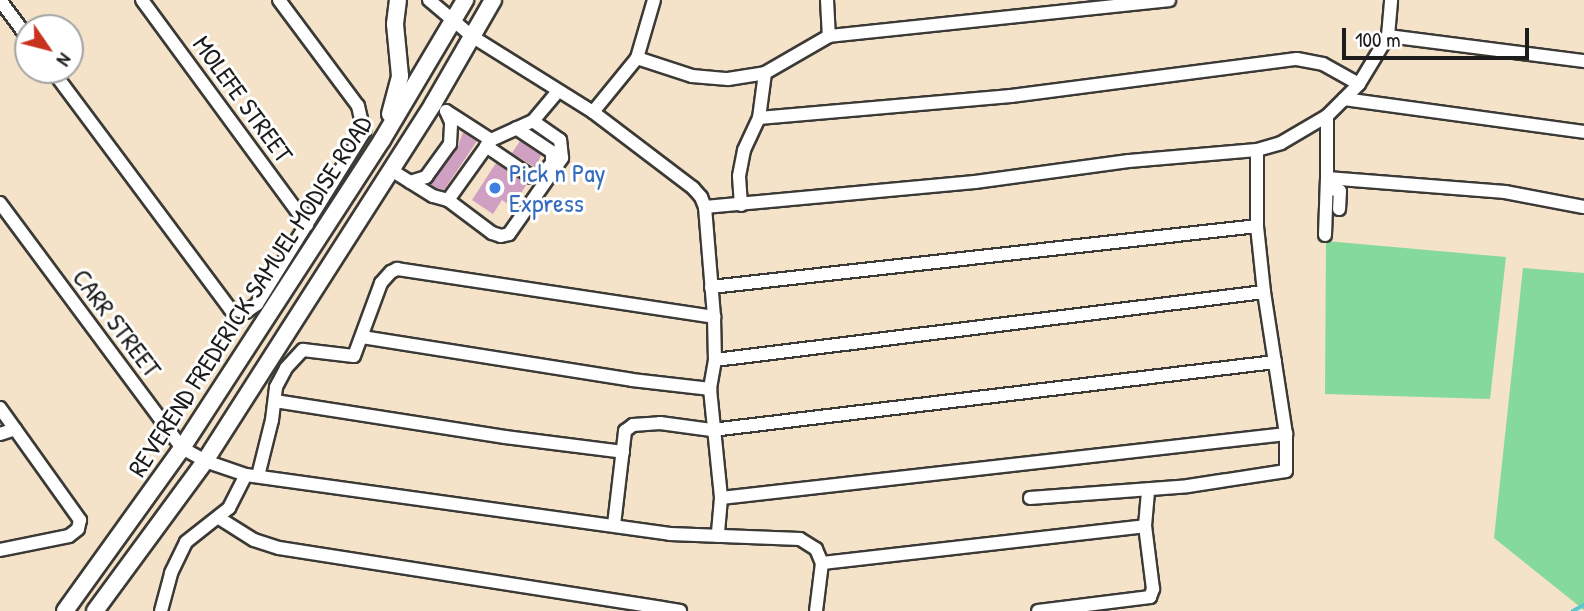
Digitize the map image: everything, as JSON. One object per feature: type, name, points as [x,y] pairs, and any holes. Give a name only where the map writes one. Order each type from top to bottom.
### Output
[{"type":"main road","points":[[382,140],[399,84],[395,24],[398,0]]},
{"type":"main road","name":"REVEREND FREDERICK SAMUEL MODISE ROAD","points":[[65,611],[182,448],[382,140],[465,0]]},
{"type":"main road","name":"REVEREND FREDERICK SAMUEL MODISE ROAD","points":[[95,611],[205,461],[391,170],[440,107],[472,37],[494,0]]},
{"type":"street","points":[[0,0],[14,19]]},
{"type":"street","name":"MOLEFE STREET","points":[[142,0],[307,225]]},
{"type":"street","points":[[62,84],[230,309],[246,312],[257,304],[362,136],[364,128],[358,106],[279,0]]},
{"type":"street","points":[[429,0],[472,37],[593,112],[693,188],[705,207],[714,317],[715,360],[710,389],[712,430],[721,498],[718,536]]},
{"type":"street","points":[[593,112],[637,58],[654,0]]},
{"type":"street","points":[[827,0],[829,36]]},
{"type":"street","points":[[637,58],[712,80],[765,73],[829,36],[1169,0]]},
{"type":"street","points":[[705,207],[975,181],[1129,161],[1257,150],[1281,143],[1327,116],[1359,84],[1388,36],[1391,0]]},
{"type":"street","points":[[1388,36],[1584,61]]},
{"type":"street","points":[[759,118],[1011,96],[1297,59],[1323,64],[1359,84]]},
{"type":"street","points":[[741,205],[739,176],[744,150],[759,118],[765,73]]},
{"type":"street","points":[[448,200],[489,143],[533,121],[557,92]]},
{"type":"street","points":[[1344,99],[1450,116],[1584,132]]},
{"type":"street","points":[[440,107],[532,177],[540,176],[552,163],[552,152],[516,128]]},
{"type":"street","points":[[410,182],[426,177],[450,144],[451,122],[440,107]]},
{"type":"street","points":[[1325,235],[1327,116]]},
{"type":"street","points":[[391,170],[433,196],[448,200],[492,233],[501,236],[509,234],[562,158],[563,148],[560,141],[533,121]]},
{"type":"street","points":[[1030,498],[1148,490],[1286,471],[1286,434],[1264,292],[1257,226],[1257,150]]},
{"type":"street","points":[[1327,183],[1505,192],[1584,207]]},
{"type":"street","points":[[1327,183],[1340,191],[1339,209]]},
{"type":"street","name":"CARR STREET","points":[[0,203],[182,448],[205,461],[252,475],[614,526],[718,536],[800,539],[816,549],[822,563]]},
{"type":"street","points":[[711,288],[1257,226]]},
{"type":"street","points":[[161,611],[171,573],[186,542],[219,518],[237,498],[252,475],[280,377],[299,352],[306,350],[350,358],[356,354],[381,283],[391,272],[397,269],[714,317]]},
{"type":"street","points":[[715,360],[1264,292]]},
{"type":"street","points":[[362,337],[632,380],[710,389]]},
{"type":"street","points":[[614,526],[625,431],[633,425],[660,423],[712,430],[1275,362]]},
{"type":"street","points":[[275,401],[505,437],[623,452]]},
{"type":"street","points":[[0,408],[79,516],[76,531],[63,538],[0,550]]},
{"type":"street","points":[[0,434],[15,429]]},
{"type":"street","points":[[721,498],[1286,434]]},
{"type":"street","points":[[1038,611],[1150,597],[1153,589],[1145,526],[1148,490]]},
{"type":"street","points":[[219,518],[254,540],[279,548],[680,611]]},
{"type":"street","points":[[816,611],[822,563],[1145,526]]},
{"type":"green space","points":[[1326,241],[1506,257],[1490,399],[1325,394]]},
{"type":"green space","points":[[1523,268],[1584,273],[1584,610],[1494,538]]},
{"type":"building","points":[[463,132],[477,141],[444,190],[437,188],[430,184],[457,149]]},
{"type":"building","points":[[520,141],[541,155],[536,168],[512,153]]},
{"type":"building","name":"Pick n Pay Express","points":[[496,163],[527,184],[512,207],[502,200],[493,214],[472,200]]},
{"type":"waterway","points":[[1573,611],[1584,605]]},
{"type":"place","name":"Pick n Pay Express","points":[[495,188]]}]
